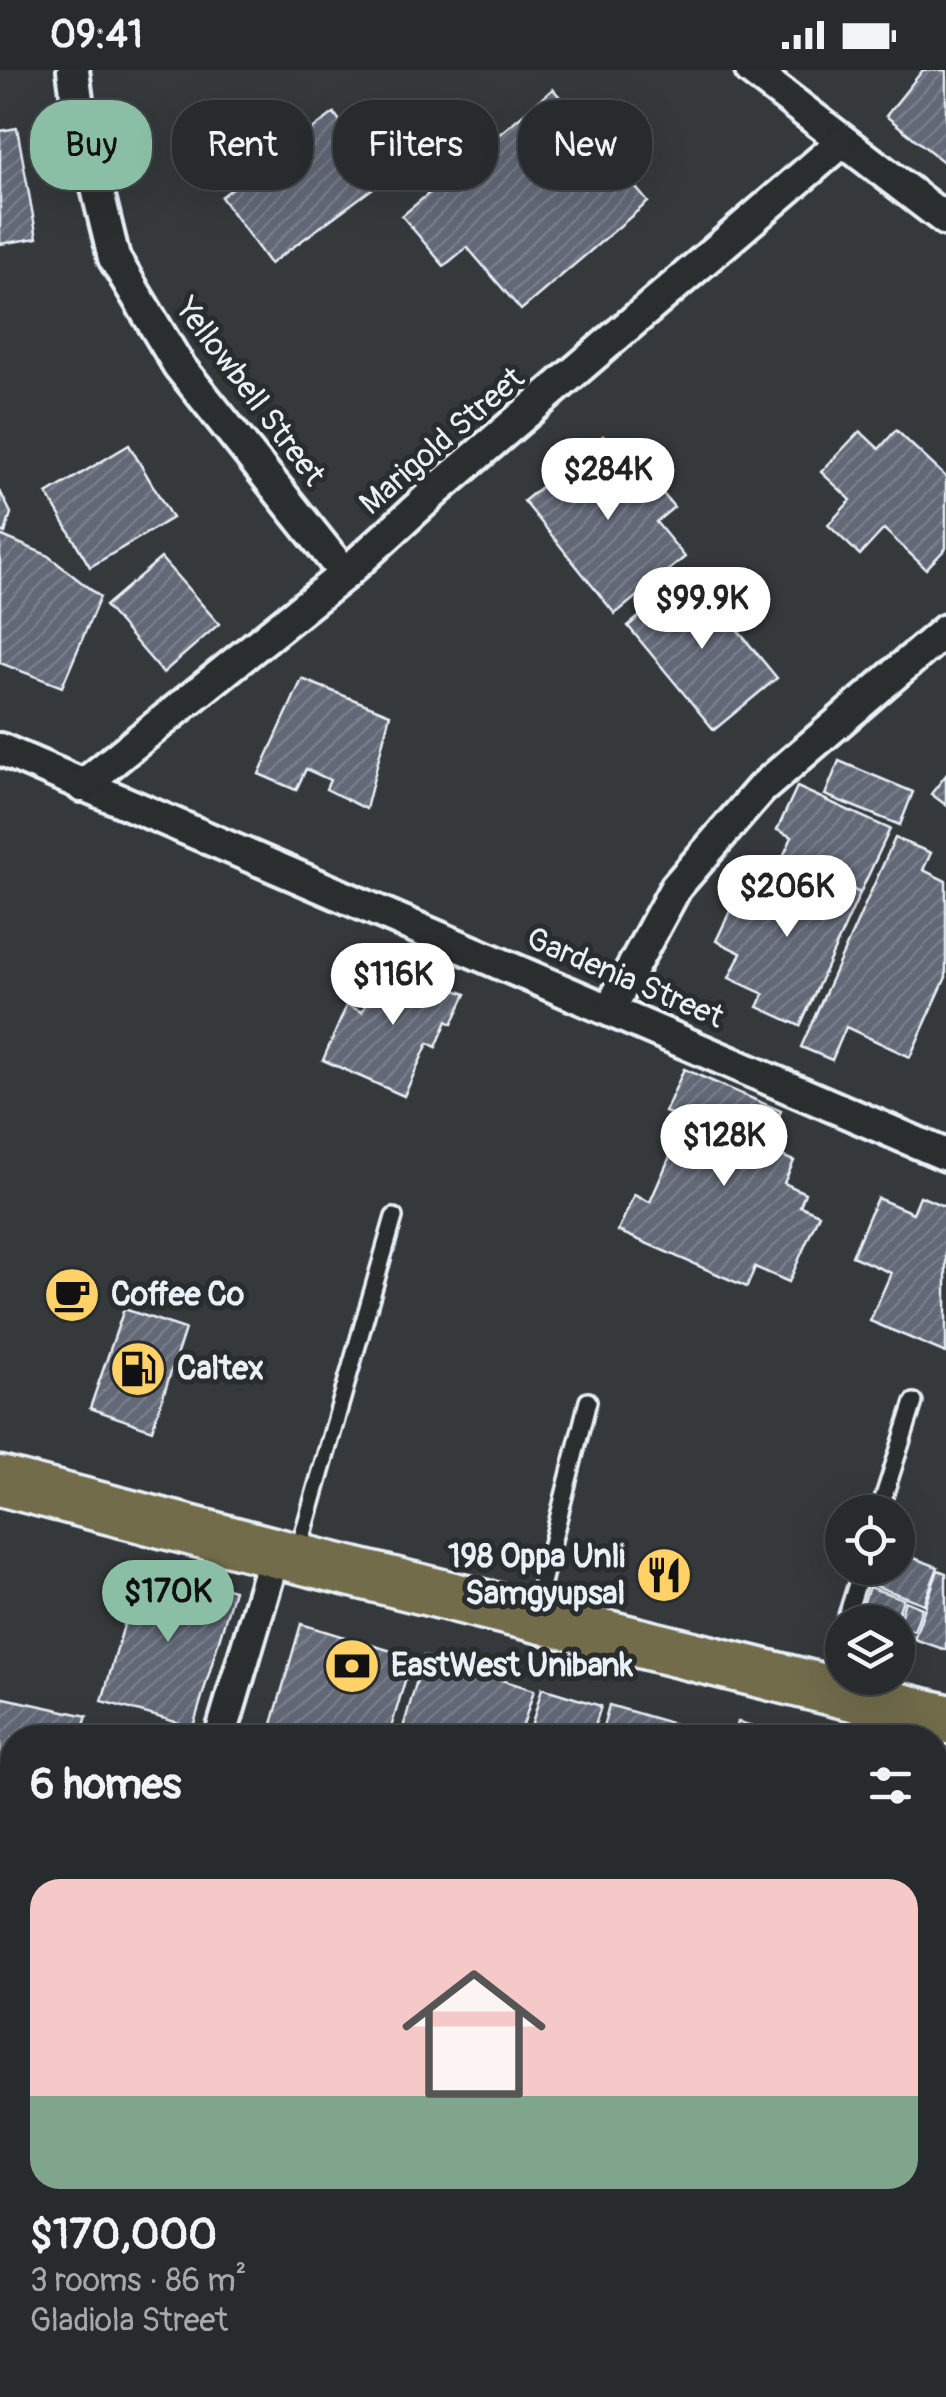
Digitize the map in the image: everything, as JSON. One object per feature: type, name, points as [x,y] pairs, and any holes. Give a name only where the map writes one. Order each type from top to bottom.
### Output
[{"type":"main road","points":[[0,1481],[946,1719]]},
{"type":"street","name":"Yellowbell Street","points":[[73,70],[79,114],[114,258],[178,366],[345,574]]},
{"type":"street","points":[[751,70],[946,220]]},
{"type":"street","name":"Marigold Street","points":[[82,786],[345,574],[842,142]]},
{"type":"street","points":[[610,1009],[676,887],[761,789],[946,630]]},
{"type":"street","name":"Gardenia Street","points":[[0,750],[946,1155]]},
{"type":"street","points":[[225,1725],[286,1556]]},
{"type":"lane","points":[[286,1556],[394,1217]]},
{"type":"lane","points":[[534,1617],[588,1401]]},
{"type":"lane","points":[[885,1495],[914,1402]]},
{"type":"building","points":[[923,70],[946,70],[946,164],[886,116]]},
{"type":"building","points":[[553,89],[562,100],[540,100]]},
{"type":"building","points":[[333,114],[333,190],[370,190],[270,264],[221,197],[230,190],[313,190],[313,129]]},
{"type":"building","points":[[518,118],[518,190],[638,190],[648,202],[521,310],[467,247],[444,266],[402,216],[433,190],[498,190],[498,135]]},
{"type":"building","points":[[17,128],[37,238],[0,244],[0,131]]},
{"type":"building","points":[[896,430],[946,477],[946,548],[926,569],[884,529],[860,555],[828,525],[851,500],[821,472],[860,431],[879,449]]},
{"type":"building","points":[[603,436],[635,475],[643,469],[674,507],[656,522],[685,557],[615,614],[524,501]]},
{"type":"building","points":[[129,445],[172,518],[90,567],[47,494]]},
{"type":"building","points":[[0,491],[11,513],[5,533],[0,531]]},
{"type":"building","points":[[0,535],[47,555],[100,597],[62,687],[0,663]]},
{"type":"building","points":[[161,558],[219,624],[163,673],[105,606]]},
{"type":"building","points":[[691,574],[777,678],[714,730],[628,626]]},
{"type":"building","points":[[302,679],[390,714],[366,809],[326,789],[330,780],[306,769],[296,790],[259,774]]},
{"type":"building","points":[[839,761],[913,792],[900,825],[825,795]]},
{"type":"building","points":[[946,775],[946,805],[931,794]]},
{"type":"building","points":[[797,787],[890,829],[860,893],[808,869],[801,885],[775,874],[792,837],[777,830]]},
{"type":"building","points":[[895,838],[931,853],[923,870],[946,881],[946,977],[910,1057],[846,1027],[832,1060],[801,1047]]},
{"type":"building","points":[[808,869],[860,893],[800,1026],[758,1007],[764,994],[729,978],[741,953],[716,941],[741,888],[764,899],[775,874],[801,885]]},
{"type":"building","points":[[385,962],[466,994],[452,1024],[447,1021],[436,1047],[428,1043],[404,1096],[323,1060],[347,1005],[362,1012]]},
{"type":"building","points":[[684,1069],[781,1111],[765,1149],[794,1161],[784,1183],[805,1193],[800,1206],[819,1214],[789,1282],[755,1267],[747,1287],[618,1231],[634,1195],[650,1202],[686,1120],[665,1112]]},
{"type":"building","points":[[920,1196],[946,1207],[946,1353],[870,1321],[891,1273],[852,1256],[877,1198],[913,1213]]},
{"type":"building","name":"Caltex","points":[[124,1309],[185,1329],[152,1430],[90,1408]]},
{"type":"building","points":[[915,1558],[938,1567],[924,1604],[873,1585],[915,1585]]},
{"type":"building","points":[[142,1563],[234,1590],[194,1725],[102,1701]]},
{"type":"building","points":[[938,1570],[946,1573],[946,1650],[915,1636]]},
{"type":"building","points":[[869,1587],[903,1599],[901,1605],[863,1605]]},
{"type":"building","points":[[915,1605],[922,1608],[915,1628]]},
{"type":"building","points":[[301,1624],[412,1657],[392,1725],[272,1725]]},
{"type":"building","points":[[424,1656],[534,1690],[523,1725],[404,1725]]},
{"type":"building","points":[[542,1688],[601,1706],[595,1725],[532,1725]]},
{"type":"building","points":[[0,1697],[87,1716],[84,1725],[0,1725]]},
{"type":"building","points":[[609,1705],[675,1724],[675,1725],[604,1725]]},
{"type":"place","name":"Coffee Co","points":[[72,1295]]},
{"type":"place","name":"Caltex","points":[[138,1369]]},
{"type":"place","name":"198 Oppa Unli Samgyupsal","points":[[664,1575]]},
{"type":"place","name":"EastWest Unibank","points":[[352,1666]]}]
